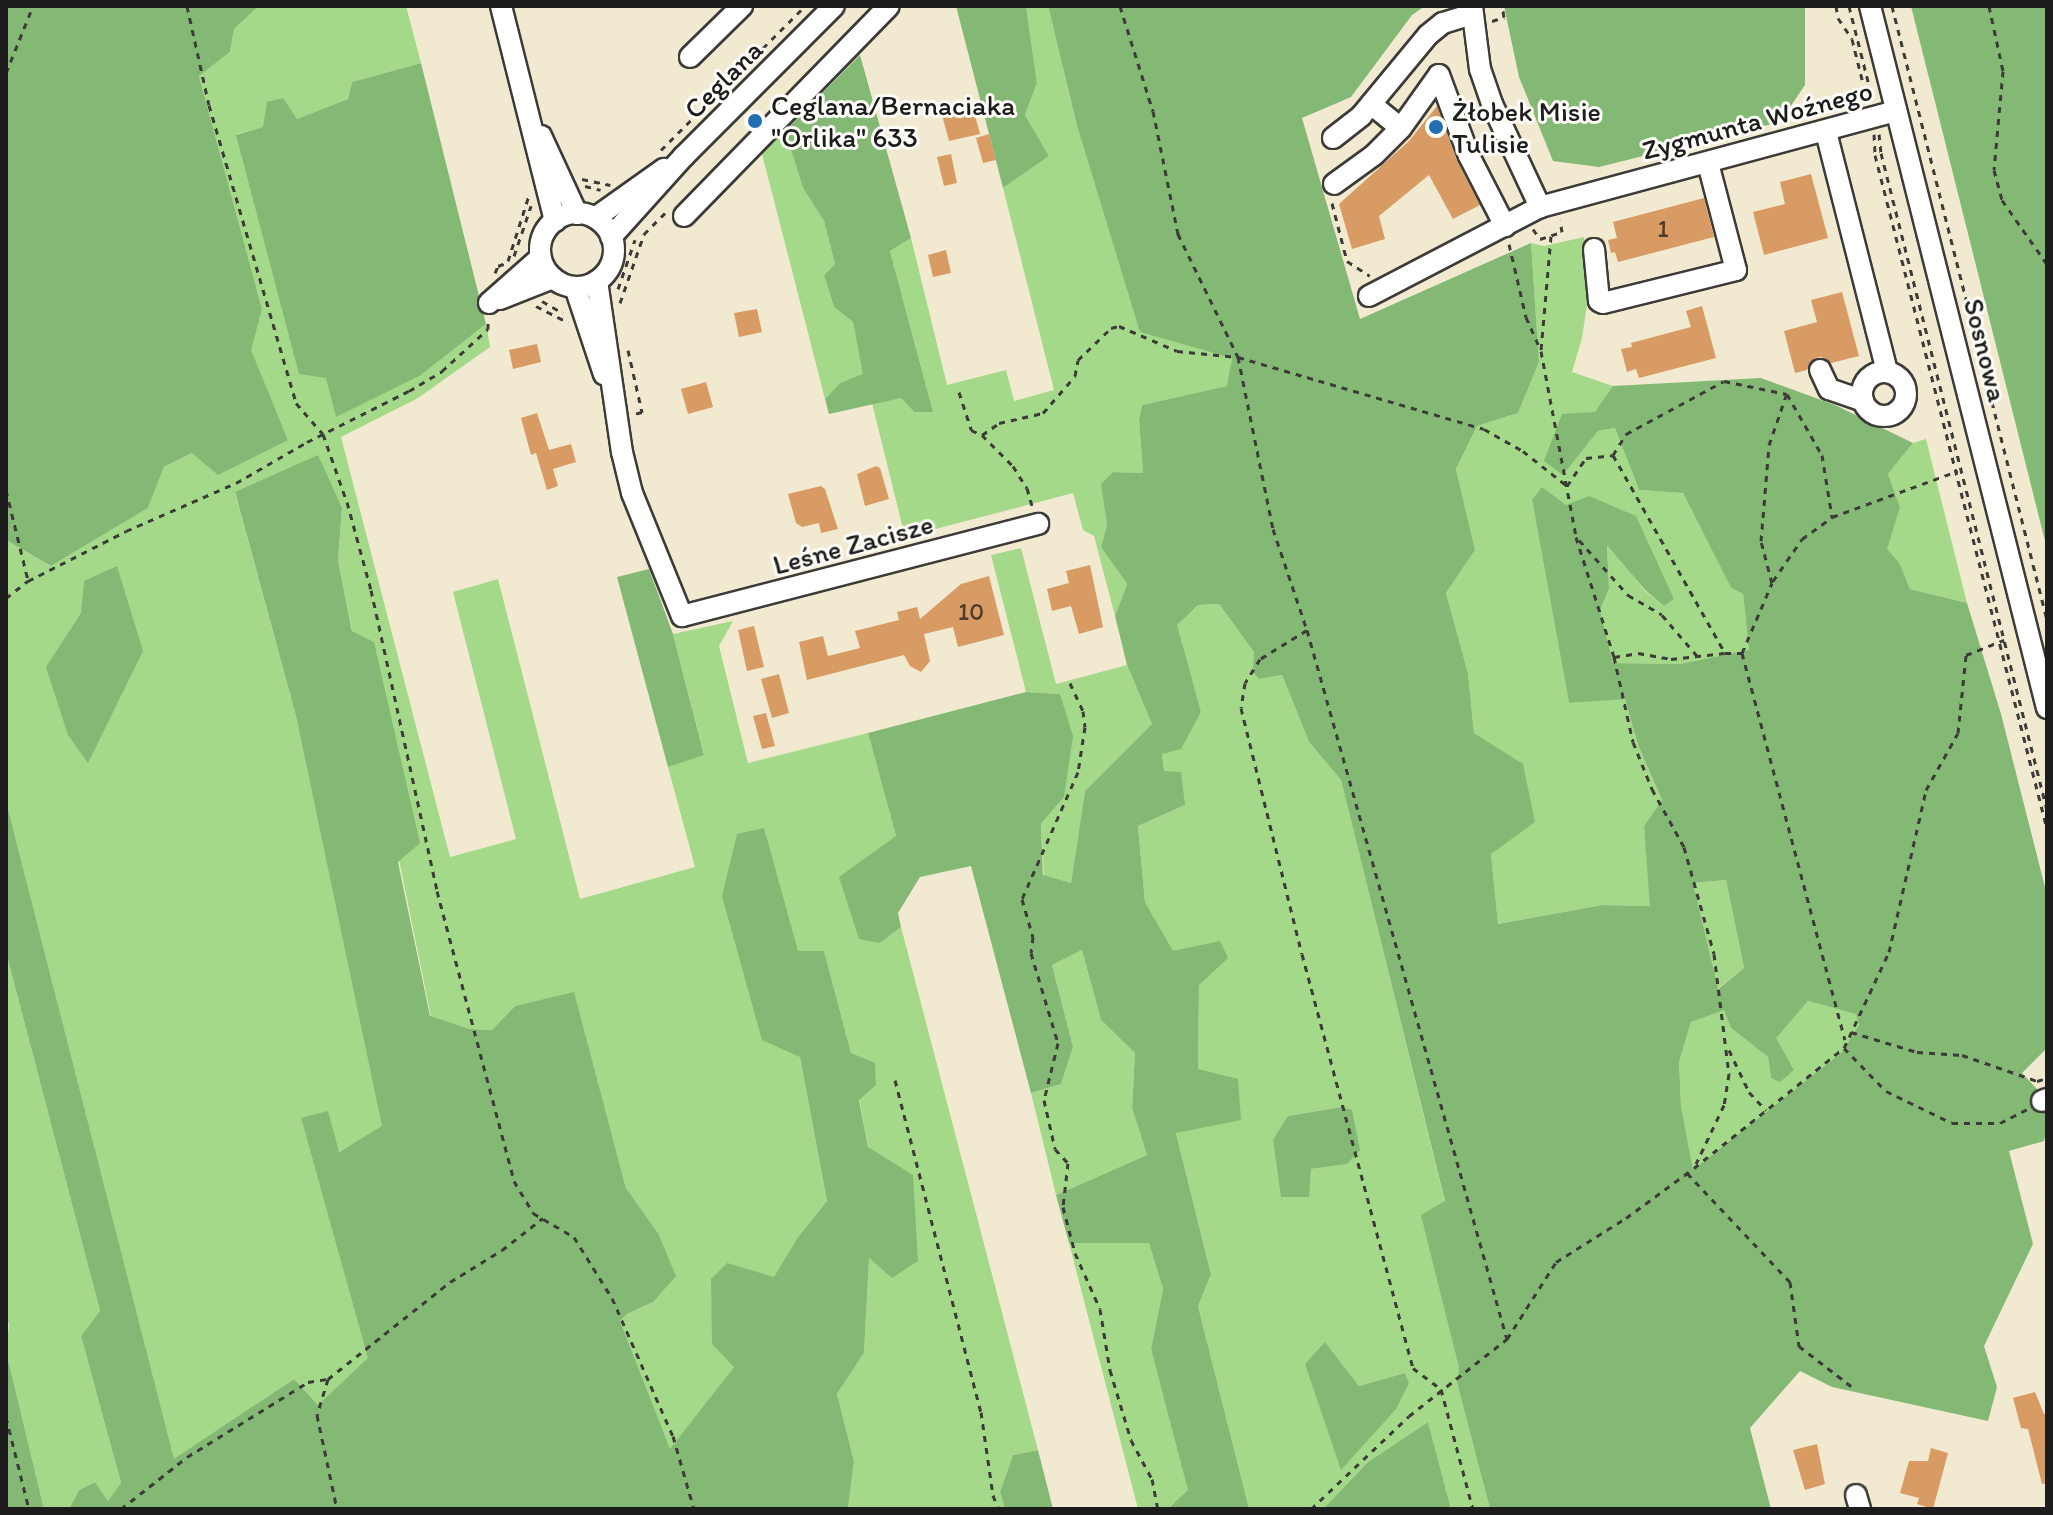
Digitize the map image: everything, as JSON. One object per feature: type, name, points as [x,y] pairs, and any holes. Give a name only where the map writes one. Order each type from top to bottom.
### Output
[{"type":"street","points":[[501,6],[555,221]]},
{"type":"street","points":[[690,57],[742,6]]},
{"type":"street","name":"Ceglana","points":[[611,237],[684,156],[834,6]]},
{"type":"street","points":[[684,216],[889,6]]},
{"type":"street","name":"Sosnowa","points":[[1870,6],[2047,708]]},
{"type":"street","points":[[1333,138],[1371,104],[1428,35],[1443,23],[1477,15],[1480,69],[1492,104],[1540,207]]},
{"type":"street","points":[[1334,184],[1374,155],[1401,128],[1439,75],[1463,143],[1512,230]]},
{"type":"street","points":[[489,303],[519,285],[553,278],[575,287],[597,281],[612,261],[611,237],[586,216],[525,103]]},
{"type":"street","points":[[1371,104],[1401,128]]},
{"type":"street","name":"Zygmunta Woźnego","points":[[1376,293],[1512,230],[1540,207],[1708,163],[1818,127],[1896,111]]},
{"type":"street","points":[[1818,127],[1887,372]]},
{"type":"street","name":"Ceglana","points":[[586,216],[684,156]]},
{"type":"street","points":[[1594,249],[1599,301],[1603,303],[1736,270],[1708,163]]},
{"type":"street","points":[[519,285],[541,257],[546,231],[555,221],[586,216]]},
{"type":"street","points":[[541,257],[553,278]]},
{"type":"street","points":[[597,281],[616,408]]},
{"type":"street","points":[[575,287],[616,408]]},
{"type":"street","points":[[1820,370],[1829,389],[1863,401]]},
{"type":"street","points":[[1887,372],[1902,380],[1906,388],[1904,405],[1899,412],[1883,417],[1867,409],[1863,401],[1864,384],[1878,373],[1887,372]]},
{"type":"street","name":"Leśne Zacisze","points":[[616,408],[632,493],[682,616],[1038,524]]},
{"type":"path","points":[[6,73],[33,6]]},
{"type":"path","points":[[187,6],[209,105],[296,403],[323,434],[371,590],[437,891],[514,1181],[533,1213],[574,1237],[612,1298],[673,1436],[694,1509]]},
{"type":"path","points":[[651,158],[805,6]]},
{"type":"path","points":[[1120,6],[1153,111],[1178,234],[1238,357],[1273,529],[1307,630],[1507,1339]]},
{"type":"path","points":[[1477,15],[1504,17],[1502,6]]},
{"type":"path","points":[[1836,6],[1838,18],[1852,39],[1875,155],[1959,470],[2047,829]]},
{"type":"path","points":[[1849,6],[1873,101],[1870,118]]},
{"type":"path","points":[[1892,6],[2047,620]]},
{"type":"path","points":[[1989,6],[2003,71],[1994,170],[2002,200],[2047,264]]},
{"type":"path","points":[[1818,127],[1811,105],[1832,100],[1837,112]]},
{"type":"path","points":[[575,177],[614,186]]},
{"type":"path","points":[[1334,184],[1335,200],[1331,204],[1347,261],[1379,281],[1376,293]]},
{"type":"path","points":[[529,194],[507,267],[531,304],[571,323]]},
{"type":"path","points":[[1562,215],[1562,232],[1551,236],[1540,239],[1534,230],[1512,230],[1526,317],[1541,351],[1576,537],[1614,657],[1633,742],[1652,789],[1684,847],[1714,954],[1729,1074],[1724,1105],[1714,1132],[1694,1168]]},
{"type":"path","points":[[1541,351],[1551,236]]},
{"type":"path","points":[[6,598],[28,581],[126,531],[236,483],[442,371],[488,329],[489,303]]},
{"type":"path","points":[[620,303],[622,315]]},
{"type":"path","points":[[982,435],[999,423],[1043,413],[1075,376],[1078,360],[1111,328],[1119,326],[1177,351],[1238,357],[1484,429],[1523,451],[1567,486]]},
{"type":"path","points":[[616,408],[642,412],[626,341]]},
{"type":"path","points":[[1613,455],[1626,434],[1724,381],[1787,394],[1822,455],[1832,517]]},
{"type":"path","points":[[959,392],[971,430],[982,435],[1013,466],[1027,488],[1038,524]]},
{"type":"path","points":[[1772,583],[1761,541],[1769,445],[1787,394]]},
{"type":"path","points":[[1567,486],[1586,458],[1613,455]]},
{"type":"path","points":[[1613,455],[1725,653]]},
{"type":"path","points":[[1846,1043],[1742,653],[1772,583],[1802,539],[1832,517],[1959,470]]},
{"type":"path","points":[[6,490],[28,581]]},
{"type":"path","points":[[1576,537],[1628,595],[1662,615],[1699,658]]},
{"type":"path","points":[[1307,630],[1260,659],[1245,683],[1241,708],[1302,954],[1413,1368],[1441,1389],[1473,1509]]},
{"type":"path","points":[[1311,1509],[1441,1389],[1507,1339],[1556,1262],[1626,1218],[1694,1168],[1844,1048],[1889,952],[1926,790],[1958,733],[1966,655],[2002,641]]},
{"type":"path","points":[[2002,641],[2047,810]]},
{"type":"path","points":[[1614,657],[1638,653],[1671,659],[1742,653]]},
{"type":"path","points":[[1070,683],[1083,711],[1085,727],[1078,772],[1060,820],[1022,899],[1033,937],[1031,953],[1058,1043],[1044,1100],[1055,1149],[1068,1163],[1063,1207],[1075,1253],[1100,1309],[1114,1384],[1131,1440],[1152,1479],[1158,1509]]},
{"type":"path","points":[[1851,1032],[1917,1052],[1962,1055],[2043,1095]]},
{"type":"path","points":[[1727,1047],[1749,1092],[1766,1110]]},
{"type":"path","points":[[1844,1048],[1886,1091],[1952,1123],[2000,1123],[2043,1095]]},
{"type":"path","points":[[895,1080],[981,1412],[993,1495],[998,1509]]},
{"type":"path","points":[[1687,1173],[1790,1282],[1799,1346],[1851,1386]]},
{"type":"path","points":[[121,1509],[187,1457],[308,1382],[328,1379],[450,1282],[502,1250],[543,1218]]},
{"type":"path","points":[[328,1379],[317,1415],[337,1509]]},
{"type":"path","points":[[6,1417],[29,1509]]},
{"type":"green space","points":[[6,6],[259,6],[234,29],[230,52],[199,76],[262,309],[251,350],[288,440],[218,475],[192,453],[164,467],[148,508],[51,566],[6,540]]},
{"type":"green space","points":[[259,6],[406,6],[421,63],[352,82],[348,99],[297,119],[237,134],[421,375],[486,324],[490,347],[418,398],[341,437],[450,857],[516,839],[453,592],[498,579],[580,899],[695,867],[668,767],[704,754],[673,634],[733,621],[719,646],[748,763],[868,733],[896,836],[880,943],[901,927],[1038,1450],[1013,1455],[1000,1492],[1005,1509],[848,1509],[854,1461],[837,1394],[864,1353],[869,1257],[868,1147],[851,1053],[824,951],[800,1057],[827,1201],[798,1237],[774,1278],[727,1264],[734,1367],[670,1450],[620,1321],[627,1314],[653,1302],[658,1233],[626,1188],[574,993],[515,1006],[492,1030],[470,1029],[431,1017],[338,560],[342,508],[235,493],[296,716],[383,1127],[338,1152],[301,1118],[369,1358],[318,1405],[294,1379],[174,1460],[6,801],[6,540],[51,566],[148,508],[164,467],[192,453],[288,440],[250,349],[262,309],[199,76],[230,52],[234,29]]},
{"type":"green space","points":[[956,6],[1026,6],[1037,83],[1025,115],[1049,156],[1003,188]]},
{"type":"green space","points":[[1026,6],[1048,6],[1076,123],[1232,358],[1228,386],[1142,405],[1139,420],[1143,473],[1113,472],[1102,484],[1107,524],[1101,547],[1127,584],[1115,616],[1094,536],[1083,530],[1073,493],[905,537],[872,403],[901,398],[914,412],[933,412],[890,251],[911,238],[947,385],[1006,370],[1014,401],[1054,390],[1003,188],[1049,156],[1025,115],[1037,83]]},
{"type":"green space","points":[[1048,6],[1425,6],[1412,15],[1351,97],[1302,118],[1360,319],[1531,243],[1539,362],[1518,413],[1477,426],[1456,469],[1475,550],[1446,593],[1468,673],[1474,733],[1523,764],[1535,822],[1491,854],[1498,924],[1602,905],[1650,906],[1644,826],[1662,800],[1638,745],[1625,699],[1569,703],[1532,500],[1542,487],[1566,505],[1589,496],[1636,516],[1674,599],[1664,606],[1645,590],[1607,545],[1609,589],[1600,610],[1613,663],[1680,664],[1749,650],[1743,594],[1731,588],[1683,493],[1639,490],[1615,428],[1598,431],[1563,475],[1544,461],[1562,414],[1595,412],[1613,386],[1761,378],[1835,405],[1913,443],[1888,474],[1900,507],[1887,549],[1900,564],[1910,589],[1967,603],[2001,714],[2047,895],[2047,1048],[2022,1073],[2047,1100],[2047,1127],[2044,1141],[2009,1151],[2033,1244],[1984,1346],[1997,1387],[1988,1421],[1832,1387],[1800,1371],[1750,1428],[1771,1509],[1490,1509],[1457,1383],[1459,1368],[1421,1215],[1445,1201],[1341,780],[1309,742],[1282,675],[1259,679],[1253,672],[1254,652],[1219,604],[1198,605],[1177,625],[1201,712],[1181,749],[1162,754],[1164,771],[1181,772],[1185,805],[1138,826],[1145,902],[1173,951],[1220,941],[1228,958],[1199,985],[1198,1069],[1238,1079],[1241,1120],[1176,1133],[1211,1274],[1198,1306],[1249,1509],[1168,1509],[1188,1490],[1151,1349],[1163,1289],[1149,1243],[1069,1243],[1056,1195],[1147,1155],[1132,1108],[1135,1053],[1101,1020],[1082,950],[1052,965],[1073,1047],[1061,1084],[1031,1093],[971,866],[920,877],[898,913],[901,927],[880,943],[859,939],[839,877],[896,836],[868,733],[1026,692],[1060,694],[1073,736],[1064,797],[1041,824],[1043,875],[1071,883],[1085,791],[1152,724],[1127,665],[1115,616],[1127,584],[1101,547],[1107,524],[1101,484],[1113,472],[1143,473],[1139,420],[1142,405],[1227,386],[1232,358],[1140,332],[1076,122]],"holes":[[[1726,880],[1744,968],[1718,989],[1693,883]],[[1808,1001],[1856,1014],[1859,1025],[1841,1053],[1693,1170],[1681,1106],[1679,1062],[1691,1022],[1724,1010],[1731,1028],[1768,1057],[1771,1078],[1780,1082],[1794,1070],[1776,1038]]]},
{"type":"green space","points":[[1504,6],[1805,6],[1805,85],[1780,122],[1599,167],[1553,161],[1519,77]]},
{"type":"green space","points":[[1911,6],[2047,6],[2047,549]]},
{"type":"green space","points":[[860,55],[911,238],[890,251],[933,412],[914,412],[901,398],[829,414],[825,399],[840,383],[863,374],[853,322],[834,307],[824,275],[835,264],[824,221],[803,188],[785,131]]},
{"type":"green space","points":[[421,63],[486,324],[421,375],[336,417],[326,378],[299,374],[236,135],[263,127],[267,102],[283,98],[297,119],[348,99],[352,82]]},
{"type":"green space","points":[[785,131],[803,188],[824,221],[835,264],[824,275],[834,307],[853,322],[864,375],[840,383],[825,399],[762,154]]},
{"type":"green space","points":[[1584,237],[1589,291],[1582,338],[1572,372],[1613,386],[1563,475],[1598,431],[1615,428],[1639,490],[1683,493],[1731,588],[1743,594],[1749,651],[1680,664],[1613,663],[1600,610],[1609,589],[1607,543],[1645,591],[1663,605],[1674,599],[1566,505],[1532,500],[1569,703],[1625,698],[1638,745],[1662,800],[1644,826],[1651,906],[1602,905],[1498,924],[1491,854],[1522,764],[1474,733],[1468,673],[1446,593],[1475,550],[1456,469],[1477,426],[1518,413],[1539,362],[1531,243],[1544,246]]},
{"type":"green space","points":[[1926,439],[1967,603],[1910,589],[1900,564],[1886,549],[1900,507],[1888,474],[1913,443]]},
{"type":"green space","points":[[318,455],[342,508],[338,560],[352,631],[374,642],[420,843],[398,862],[430,1016],[470,1029],[492,1030],[515,1006],[574,992],[626,1188],[658,1233],[676,1276],[653,1302],[627,1314],[620,1321],[670,1449],[734,1367],[712,1344],[711,1279],[727,1263],[774,1277],[798,1237],[827,1201],[800,1057],[762,1040],[722,896],[737,834],[764,828],[798,951],[824,951],[851,1053],[875,1063],[876,1085],[859,1100],[868,1147],[913,1175],[918,1261],[892,1278],[869,1258],[864,1353],[837,1394],[854,1461],[848,1509],[69,1509],[79,1490],[95,1482],[108,1501],[121,1483],[81,1336],[100,1311],[6,952],[6,801],[174,1459],[294,1379],[318,1405],[368,1358],[301,1118],[328,1111],[339,1152],[382,1126],[296,716],[235,492]]},
{"type":"green space","points":[[1021,548],[1056,684],[1127,665],[1152,724],[1085,791],[1071,883],[1044,876],[1041,824],[1064,797],[1060,694],[1026,692],[991,555]]},
{"type":"green space","points":[[117,566],[143,651],[88,763],[68,735],[46,667],[81,613],[84,581]]},
{"type":"green space","points":[[649,569],[673,634],[704,755],[668,767],[617,577]]},
{"type":"green space","points":[[1219,604],[1254,652],[1259,679],[1282,675],[1309,742],[1341,780],[1445,1202],[1422,1215],[1459,1368],[1457,1383],[1490,1509],[1451,1509],[1428,1422],[1368,1462],[1323,1509],[1249,1509],[1198,1306],[1211,1273],[1176,1133],[1198,1069],[1199,984],[1219,942],[1173,952],[1145,902],[1138,826],[1185,805],[1164,771],[1162,754],[1201,712],[1176,625],[1198,605]],"holes":[[[1341,1107],[1347,1164],[1311,1169],[1273,1139],[1288,1116]],[[1325,1342],[1359,1386],[1405,1373],[1409,1383],[1341,1469]]]},
{"type":"green space","points":[[1726,880],[1744,968],[1717,989],[1693,883]]},
{"type":"green space","points":[[1082,950],[1101,1020],[1135,1053],[1132,1108],[1147,1155],[1056,1195],[1031,1093],[1061,1084],[1073,1047],[1052,965]]},
{"type":"green space","points":[[6,952],[100,1311],[81,1336],[121,1483],[108,1502],[95,1482],[79,1490],[69,1509],[44,1509],[6,1351],[9,1325],[6,1315]]},
{"type":"green space","points":[[1808,1001],[1857,1014],[1859,1025],[1841,1053],[1693,1171],[1681,1106],[1679,1062],[1691,1022],[1724,1009],[1731,1028],[1768,1057],[1771,1078],[1794,1070],[1775,1038]]},
{"type":"green space","points":[[1341,1107],[1352,1110],[1360,1150],[1347,1164],[1311,1169],[1309,1197],[1281,1197],[1273,1139],[1288,1116]]},
{"type":"green space","points":[[1149,1242],[1163,1289],[1151,1349],[1189,1490],[1168,1509],[1138,1509],[1069,1243]]},
{"type":"green space","points":[[1325,1342],[1359,1386],[1405,1373],[1409,1383],[1396,1409],[1341,1470],[1305,1364]]},
{"type":"green space","points":[[6,1351],[44,1509],[6,1509]]},
{"type":"green space","points":[[1428,1422],[1451,1509],[1323,1509],[1368,1462]]},
{"type":"green space","points":[[1038,1450],[1053,1509],[1005,1509],[1000,1492],[1013,1455]]},
{"type":"building","points":[[1437,106],[1457,161],[1480,205],[1453,219],[1429,175],[1379,216],[1385,239],[1352,249],[1339,204],[1409,141]]},
{"type":"building","points":[[973,108],[980,134],[949,141],[942,115]]},
{"type":"building","points":[[989,134],[996,160],[983,163],[976,138]]},
{"type":"building","points":[[951,154],[957,183],[944,186],[937,157]]},
{"type":"building","points":[[1811,174],[1828,238],[1764,255],[1753,212],[1785,204],[1780,182]]},
{"type":"building","points":[[1704,198],[1714,237],[1618,262],[1615,252],[1611,253],[1608,240],[1617,238],[1613,222]]},
{"type":"building","points":[[946,250],[951,273],[933,277],[928,255]]},
{"type":"building","points":[[1842,292],[1859,356],[1831,363],[1822,357],[1815,358],[1807,370],[1795,373],[1784,331],[1817,322],[1811,300]]},
{"type":"building","points":[[1702,306],[1716,358],[1639,378],[1636,369],[1627,372],[1621,349],[1632,347],[1631,343],[1691,327],[1686,311]]},
{"type":"building","points":[[757,309],[762,332],[739,337],[734,313]]},
{"type":"building","points":[[537,344],[541,362],[513,369],[509,350]]},
{"type":"building","points":[[706,382],[713,407],[688,414],[681,389]]},
{"type":"building","points":[[537,413],[549,450],[571,444],[576,462],[553,469],[558,486],[547,490],[536,453],[531,455],[521,418]]},
{"type":"building","points":[[876,466],[880,468],[889,499],[865,506],[857,474]]},
{"type":"building","points":[[821,486],[825,489],[838,529],[821,533],[819,523],[802,527],[796,523],[788,494]]},
{"type":"building","points":[[1090,565],[1103,627],[1079,634],[1071,606],[1052,611],[1047,589],[1069,583],[1066,571]]},
{"type":"building","points":[[989,576],[1004,635],[958,647],[953,627],[924,634],[930,661],[921,672],[910,666],[904,655],[807,680],[799,642],[823,636],[828,656],[860,648],[855,631],[899,620],[897,612],[917,607],[920,619],[961,584]]},
{"type":"building","points":[[754,626],[764,667],[747,671],[738,630]]},
{"type":"building","points":[[779,674],[789,713],[772,718],[761,679]]},
{"type":"building","points":[[766,713],[775,746],[762,749],[753,716]]},
{"type":"building","points":[[2035,1392],[2044,1414],[2047,1414],[2047,1483],[2042,1484],[2028,1429],[2021,1428],[2013,1398]]},
{"type":"building","points":[[1817,1444],[1825,1484],[1805,1490],[1793,1450]]},
{"type":"building","points":[[1931,1448],[1948,1453],[1933,1509],[1917,1504],[1919,1498],[1900,1493],[1909,1461],[1928,1461]]},
{"type":"place","name":"Ceglana/Bernaciaka \"Orlika\" 633","points":[[755,121]]},
{"type":"place","name":"Żłobek Misie Tulisie","points":[[1436,127]]}]
